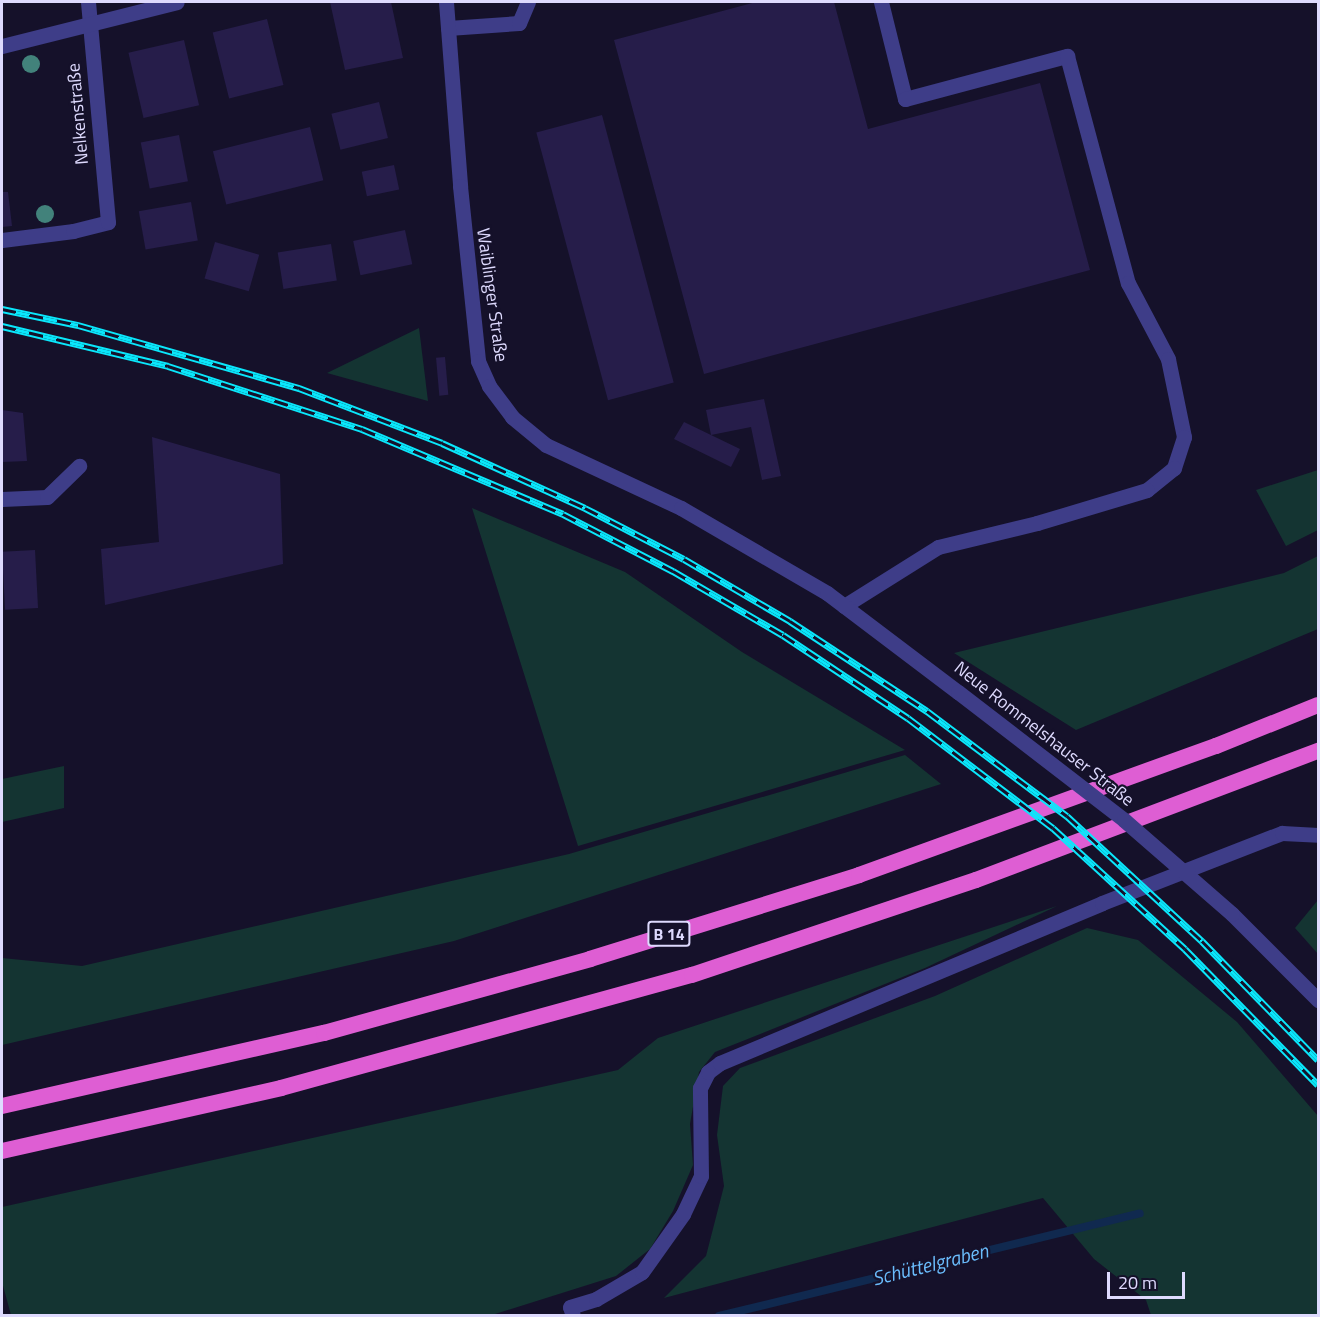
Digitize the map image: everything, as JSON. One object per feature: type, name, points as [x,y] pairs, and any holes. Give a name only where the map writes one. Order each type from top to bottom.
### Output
[{"type":"highway","name":"B 14","points":[[2,1106],[324,1033],[590,959],[859,875],[1205,750],[1318,705]]},
{"type":"highway","name":"B 14","points":[[2,1151],[346,1072],[692,975],[976,880],[1318,751]]},
{"type":"street","name":"Nelkenstraße","points":[[2,240],[73,231],[108,222],[88,2]]},
{"type":"street","points":[[2,46],[177,2]]},
{"type":"street","name":"Waiblinger Straße","points":[[446,2],[470,297],[478,361],[489,386],[512,417],[546,445],[721,532]]},
{"type":"street","points":[[448,28],[519,23],[528,2]]},
{"type":"street","points":[[844,606],[938,547],[1037,523],[1147,490],[1174,468],[1184,437],[1168,359],[1128,283],[1067,57],[905,99],[881,2]]},
{"type":"street","points":[[2,499],[48,497],[79,466]]},
{"type":"street","name":"Neue Rommelshauser Straße","points":[[721,532],[844,606],[1115,812],[1232,914],[1318,1000]]},
{"type":"street","points":[[572,1311],[642,1272],[683,1214],[701,1176],[700,1088],[708,1072],[720,1063],[1102,903],[1282,833],[1318,835]]},
{"type":"green space","points":[[419,328],[428,401],[327,373]]},
{"type":"green space","points":[[1318,470],[1318,530],[1286,546],[1256,490]]},
{"type":"green space","points":[[472,508],[625,572],[742,652],[905,750],[578,846]]},
{"type":"green space","points":[[1318,556],[1318,629],[1076,730],[954,653],[1284,573]]},
{"type":"green space","points":[[905,755],[941,784],[454,941],[2,1045],[2,958],[82,966],[569,854]]},
{"type":"green space","points":[[64,766],[64,808],[2,822],[2,779]]},
{"type":"green space","points":[[1318,900],[1318,954],[1295,928]]},
{"type":"green space","points":[[1057,906],[925,968],[715,1052],[699,1072],[690,1124],[693,1165],[673,1211],[650,1249],[616,1276],[492,1315],[11,1315],[2,1282],[2,1207],[618,1070],[658,1038]]},
{"type":"green space","points":[[1087,928],[1138,940],[1237,1022],[1318,1116],[1318,1315],[1151,1315],[1146,1300],[1094,1259],[1043,1198],[664,1298],[706,1256],[724,1186],[717,1135],[723,1086],[740,1068],[935,996]]},
{"type":"building","points":[[330,2],[391,2],[403,58],[345,70]]},
{"type":"building","points":[[756,2],[834,2],[868,129],[1040,83],[1090,270],[704,374],[614,40]]},
{"type":"building","points":[[267,19],[283,85],[229,99],[213,33]]},
{"type":"building","points":[[184,40],[199,105],[144,118],[128,53]]},
{"type":"building","points":[[379,102],[388,138],[340,150],[331,114]]},
{"type":"building","points":[[602,115],[674,383],[608,400],[536,133]]},
{"type":"building","points":[[310,127],[323,180],[226,205],[213,151]]},
{"type":"building","points":[[179,135],[188,181],[150,189],[141,142]]},
{"type":"building","points":[[394,165],[399,189],[367,196],[362,172]]},
{"type":"building","points":[[2,192],[8,192],[12,226],[2,227]]},
{"type":"building","points":[[191,202],[198,240],[146,250],[139,211]]},
{"type":"building","points":[[405,230],[412,264],[360,275],[353,241]]},
{"type":"building","points":[[215,242],[259,255],[249,291],[205,279]]},
{"type":"building","points":[[331,244],[337,281],[283,289],[278,252]]},
{"type":"building","points":[[445,357],[448,395],[439,396],[436,358]]},
{"type":"building","points":[[764,399],[781,476],[762,480],[751,427],[711,435],[706,410]]},
{"type":"building","points":[[2,410],[23,413],[27,461],[2,462]]},
{"type":"building","points":[[684,422],[740,449],[731,467],[674,439]]},
{"type":"building","points":[[152,437],[280,474],[283,564],[105,605],[101,549],[159,542]]},
{"type":"building","points":[[35,550],[38,608],[5,610],[2,552]]},
{"type":"waterway","name":"Schüttelgraben","points":[[719,1316],[1140,1213]]},
{"type":"railway","points":[[2,309],[78,325],[299,388],[442,443],[585,508],[684,559],[790,621],[927,711],[1067,816],[1202,941],[1318,1060]]},
{"type":"railway","points":[[2,326],[168,366],[362,429],[563,514],[673,571],[783,635],[908,718],[1053,828],[1185,949],[1318,1085]]}]
